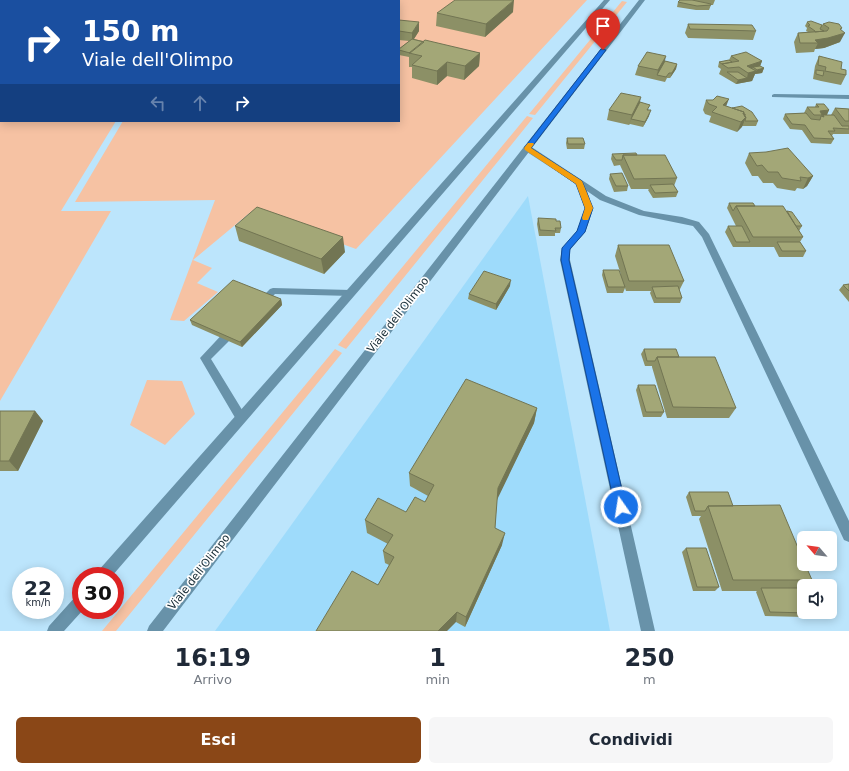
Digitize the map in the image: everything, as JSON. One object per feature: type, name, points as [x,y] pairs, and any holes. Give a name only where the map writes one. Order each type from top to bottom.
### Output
[{"type":"street","points":[[111,567],[607,0]]},
{"type":"street","name":"Viale dell'Olimpo","points":[[154,631],[642,0]]},
{"type":"street","points":[[774,96],[849,97]]},
{"type":"street","points":[[527,148],[603,198],[642,213],[696,224],[706,236],[849,535]]},
{"type":"street","points":[[580,183],[589,208],[581,232],[566,248],[565,260],[648,631]]},
{"type":"street","points":[[250,313],[273,291],[351,293]]},
{"type":"street","points":[[239,324],[205,358],[241,418]]},
{"type":"street","points":[[54,631],[72,611]]},
{"type":"shaded area","points":[[400,0],[587,0],[356,249],[252,211],[193,260],[212,268],[197,283],[218,292],[184,321],[170,320],[215,200],[75,202],[122,122],[400,122]]},
{"type":"shaded area","points":[[622,1],[627,2],[535,115],[529,114]]},
{"type":"shaded area","points":[[527,116],[533,118],[346,349],[338,345]]},
{"type":"shaded area","points":[[0,122],[115,122],[61,211],[111,211],[0,401]]},
{"type":"shaded area","points":[[528,196],[610,631],[215,631]]},
{"type":"shaded area","points":[[335,349],[342,353],[116,631],[102,631],[112,619],[124,619],[124,604]]},
{"type":"shaded area","points":[[147,380],[182,381],[195,414],[165,445],[130,425]]},
{"type":"building","points":[[455,0],[514,0],[486,24],[437,13]]},
{"type":"building","points":[[680,0],[692,0],[711,5],[697,6],[678,2]]},
{"type":"building","points":[[400,20],[419,22],[412,33],[400,31]]},
{"type":"building","points":[[811,21],[822,25],[820,29],[824,31],[815,32],[808,26],[810,25],[807,22]]},
{"type":"building","points":[[829,22],[839,24],[842,28],[840,29],[845,33],[815,40],[818,43],[800,43],[798,33],[827,31],[829,28],[823,24]]},
{"type":"building","points":[[688,24],[752,25],[756,31],[690,29]]},
{"type":"building","points":[[412,39],[424,42],[410,53],[400,50],[400,48]]},
{"type":"building","points":[[425,40],[480,53],[465,66],[447,62],[437,71],[412,65],[422,56],[409,53]]},
{"type":"building","points":[[647,52],[666,56],[658,70],[638,66]]},
{"type":"building","points":[[746,52],[762,61],[747,66],[756,71],[748,73],[739,67],[728,68],[722,64],[739,61],[731,56]]},
{"type":"building","points":[[819,56],[842,62],[841,69],[846,70],[846,75],[825,71],[826,67],[818,65]]},
{"type":"building","points":[[729,60],[732,62],[722,64],[719,62]]},
{"type":"building","points":[[665,61],[677,64],[672,73],[669,73],[666,77],[657,75]]},
{"type":"building","points":[[760,66],[764,68],[757,70],[753,67]]},
{"type":"building","points":[[816,70],[824,71],[823,76],[816,74]]},
{"type":"building","points":[[727,72],[738,72],[747,78],[738,80]]},
{"type":"building","points":[[621,93],[641,97],[632,115],[609,110]]},
{"type":"building","points":[[717,96],[729,99],[723,105],[744,112],[743,114],[745,114],[744,116],[746,117],[741,122],[712,112],[717,107],[709,104],[706,100],[713,100]]},
{"type":"building","points":[[640,102],[650,105],[647,110],[651,110],[645,122],[631,119]]},
{"type":"building","points":[[816,104],[824,104],[829,110],[820,111],[822,115],[814,115],[807,107],[819,107]]},
{"type":"building","points":[[742,106],[752,112],[758,121],[745,121],[746,117],[745,114],[743,114],[744,112],[732,108]]},
{"type":"building","points":[[835,108],[849,109],[849,121],[845,121]]},
{"type":"building","points":[[806,113],[811,119],[820,120],[821,116],[824,117],[823,115],[834,115],[842,126],[849,126],[849,129],[833,128],[835,131],[828,131],[834,139],[814,138],[805,125],[792,124],[785,114]]},
{"type":"building","points":[[567,138],[583,138],[585,144],[568,144]]},
{"type":"building","points":[[788,148],[813,176],[808,178],[800,177],[801,181],[782,178],[778,172],[768,172],[762,165],[757,166],[749,153],[766,152]]},
{"type":"building","points":[[636,153],[637,155],[623,155],[622,160],[616,160],[612,154]]},
{"type":"building","points":[[623,155],[665,155],[677,178],[634,179]]},
{"type":"building","points":[[622,173],[628,186],[616,186],[610,174]]},
{"type":"building","points":[[673,184],[678,192],[655,193],[650,185]]},
{"type":"building","points":[[729,203],[753,203],[755,206],[736,206],[733,211]]},
{"type":"building","points":[[736,206],[783,206],[803,237],[753,237]]},
{"type":"building","points":[[257,207],[343,237],[321,259],[235,226]]},
{"type":"building","points":[[787,211],[792,212],[802,226],[796,226]]},
{"type":"building","points":[[538,218],[556,219],[556,221],[560,221],[561,228],[555,228],[556,231],[540,230]]},
{"type":"building","points":[[728,226],[742,226],[750,242],[736,242]]},
{"type":"building","points":[[777,242],[800,242],[806,251],[782,251]]},
{"type":"building","points":[[618,245],[669,245],[684,281],[629,281]]},
{"type":"building","points":[[603,270],[619,270],[625,287],[608,287]]},
{"type":"building","points":[[484,271],[511,280],[496,304],[469,294]]},
{"type":"building","points":[[233,280],[281,299],[240,342],[190,320]]},
{"type":"building","points":[[849,284],[849,291],[843,285]]},
{"type":"building","points":[[678,286],[682,298],[656,298],[652,287]]},
{"type":"building","points":[[644,349],[676,349],[679,357],[657,357],[655,361],[647,361]]},
{"type":"building","points":[[657,357],[715,357],[736,408],[673,407]]},
{"type":"building","points":[[466,379],[537,408],[498,488],[495,528],[505,533],[466,617],[457,612],[438,631],[316,631],[352,571],[378,585],[394,557],[383,551],[393,535],[365,520],[378,498],[406,512],[415,497],[425,502],[434,485],[409,473]]},
{"type":"building","points":[[638,385],[655,385],[664,412],[646,412]]},
{"type":"building","points":[[0,411],[35,411],[9,461],[0,461]]},
{"type":"building","points":[[689,492],[728,492],[733,506],[708,506],[705,511],[695,511]]},
{"type":"building","points":[[780,505],[797,545],[797,571],[808,571],[812,579],[733,580],[708,506]]},
{"type":"building","points":[[686,548],[706,548],[719,587],[697,587]]},
{"type":"building","points":[[761,588],[797,588],[797,613],[770,612]]},
{"type":"slow traffic","points":[[530,144],[527,148],[580,183],[589,208],[586,218]]},
{"type":"route","points":[[603,50],[527,148],[580,183],[589,208],[581,232],[566,248],[565,260],[621,507]]}]
